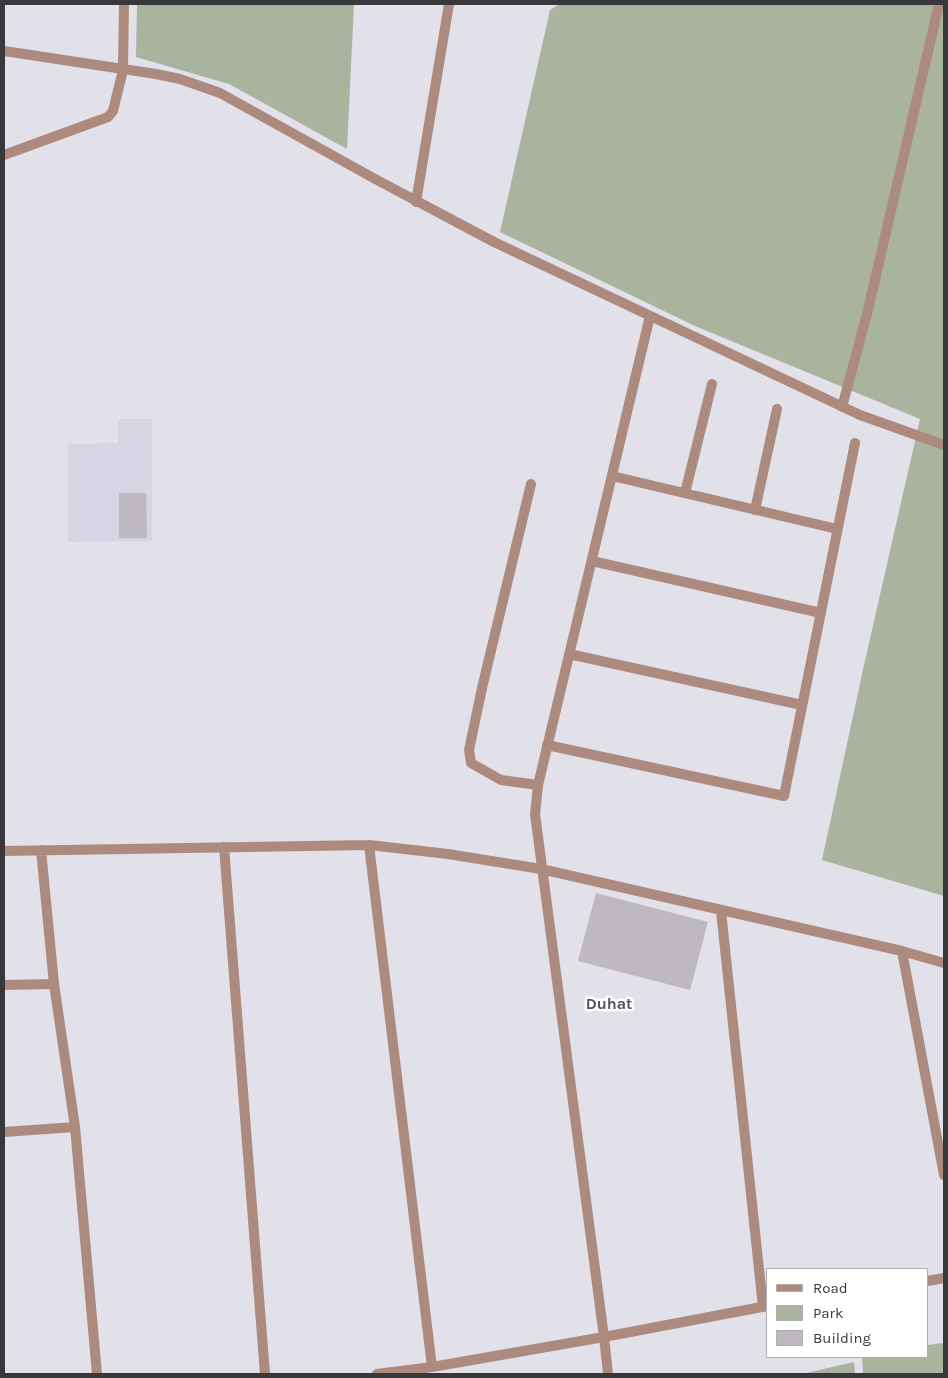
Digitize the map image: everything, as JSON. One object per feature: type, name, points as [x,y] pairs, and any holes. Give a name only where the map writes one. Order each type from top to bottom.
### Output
[{"type":"street","points":[[4,155],[108,117],[113,111],[123,70],[124,4]]},
{"type":"street","points":[[416,202],[449,4]]},
{"type":"street","points":[[842,407],[867,314],[939,4]]},
{"type":"street","points":[[4,52],[156,74],[220,93],[416,202],[494,242],[842,407],[944,446]]},
{"type":"street","points":[[608,1374],[534,814],[547,745],[650,316]]},
{"type":"street","points":[[685,493],[712,384]]},
{"type":"street","points":[[755,510],[777,409]]},
{"type":"street","points":[[547,745],[784,796],[855,443]]},
{"type":"street","points":[[612,476],[837,529]]},
{"type":"street","points":[[531,484],[469,750],[471,763],[501,780],[538,785]]},
{"type":"street","points":[[592,561],[821,613]]},
{"type":"street","points":[[569,654],[802,704]]},
{"type":"street","points":[[369,845],[432,1367]]},
{"type":"street","points":[[4,851],[369,845],[448,854],[541,869],[902,951],[944,963]]},
{"type":"street","points":[[224,846],[265,1374]]},
{"type":"street","points":[[41,850],[54,984],[74,1127],[98,1374]]},
{"type":"street","points":[[377,1374],[432,1367],[765,1307],[721,911]]},
{"type":"street","points":[[902,951],[944,1175]]},
{"type":"street","points":[[4,985],[54,984]]},
{"type":"street","points":[[4,1132],[74,1127]]},
{"type":"street","points":[[928,1281],[944,1278]]},
{"type":"shaded area","points":[[118,419],[152,419],[152,541],[68,542],[68,444],[118,443]]},
{"type":"green space","points":[[137,4],[354,4],[347,149],[229,84],[136,57]]},
{"type":"green space","points":[[560,4],[944,4],[944,896],[822,860],[920,419],[695,326],[500,232],[550,10]]},
{"type":"green space","points":[[944,1343],[944,1374],[863,1374],[862,1358],[928,1358],[928,1345]]},
{"type":"green space","points":[[854,1362],[855,1374],[802,1374]]},
{"type":"building","points":[[119,493],[146,493],[147,538],[119,538]]},
{"type":"building","points":[[596,893],[708,922],[690,990],[578,961]]},
{"type":"district","name":"Duhat","points":[[609,1004]]}]
